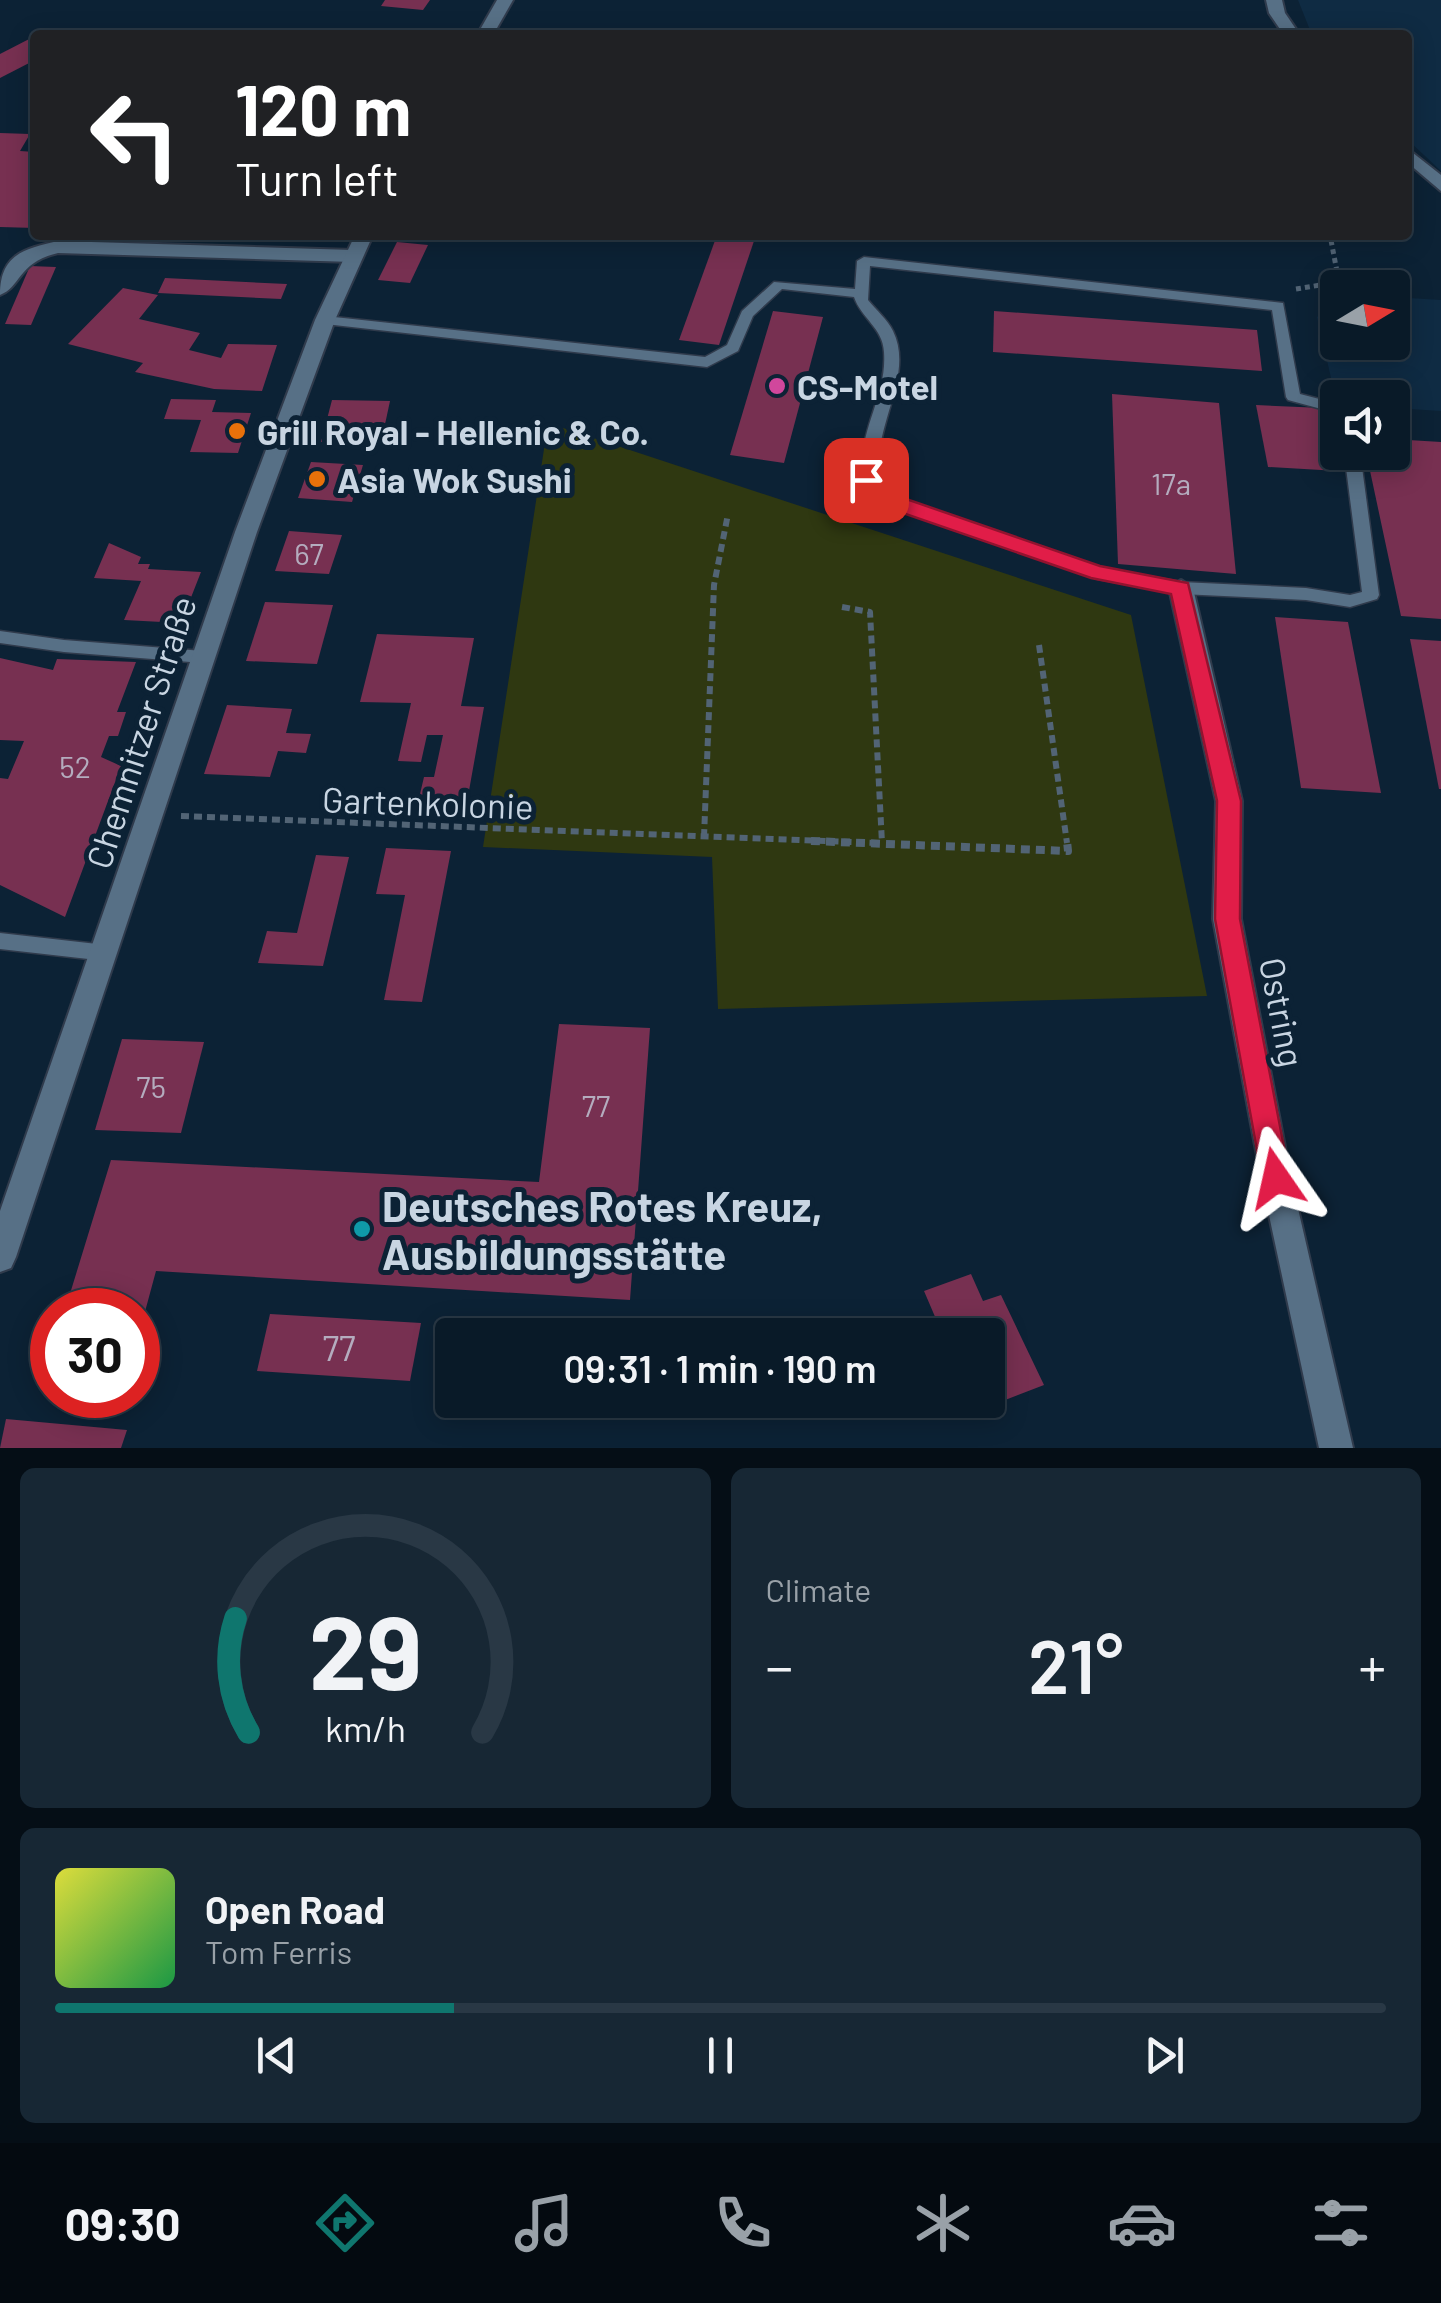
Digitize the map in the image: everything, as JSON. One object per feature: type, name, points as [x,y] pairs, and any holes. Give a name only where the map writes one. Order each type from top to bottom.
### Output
[{"type":"street","points":[[488,30],[505,0]]},
{"type":"street","points":[[1274,0],[1289,30]]},
{"type":"street","points":[[1412,158],[1441,185]]},
{"type":"street","name":"Chemnitzer Straße","points":[[0,1257],[106,953],[203,656],[325,320],[361,240]]},
{"type":"street","points":[[0,289],[13,267],[27,254],[58,247],[353,256]]},
{"type":"street","name":"Ostring","points":[[1181,588],[1229,801],[1227,919],[1276,1178],[1336,1448]]},
{"type":"lane","points":[[1320,404],[1293,397],[1278,306],[864,261],[861,302],[888,333],[890,370],[869,451],[866,480],[876,496],[1098,573],[1181,588],[1306,594],[1350,601],[1371,594],[1354,470]]},
{"type":"lane","points":[[325,320],[707,362],[733,348],[747,314],[779,285],[861,294]]},
{"type":"lane","points":[[0,636],[64,646],[203,656]]},
{"type":"lane","points":[[0,941],[106,953]]},
{"type":"path","points":[[1278,306],[1287,292],[1339,282],[1331,240]]},
{"type":"path","points":[[704,837],[714,584],[728,514]]},
{"type":"path","points":[[842,607],[870,612],[882,843]]},
{"type":"path","name":"Gartenkolonie","points":[[150,814],[1068,851],[1039,645]]},
{"type":"shaded area","points":[[1298,0],[1441,0],[1441,171],[1412,144],[1412,30],[1310,30]]},
{"type":"shaded area","points":[[1410,298],[1441,300],[1441,411],[1410,409],[1410,380],[1331,380],[1327,360],[1410,360]]},
{"type":"green space","points":[[548,423],[1131,615],[1207,996],[718,1009],[712,857],[483,847]]},
{"type":"building","points":[[385,0],[430,0],[423,10],[381,6]]},
{"type":"building","points":[[30,39],[30,63],[0,78],[0,54]]},
{"type":"building","points":[[0,133],[30,134],[20,151],[30,152],[30,228],[0,227]]},
{"type":"building","points":[[715,240],[754,240],[719,345],[679,340]]},
{"type":"building","points":[[397,242],[428,245],[410,283],[378,280]]},
{"type":"building","points":[[30,266],[56,267],[31,325],[5,324]]},
{"type":"building","points":[[165,278],[287,284],[281,299],[158,293]]},
{"type":"building","points":[[123,288],[158,295],[139,319],[200,333],[189,350],[221,358],[228,344],[277,345],[262,391],[214,389],[135,372],[143,363],[68,344]]},
{"type":"building","name":"CS-Motel","points":[[773,311],[823,317],[784,463],[730,455]]},
{"type":"building","points":[[994,311],[1257,330],[1262,371],[993,352]]},
{"type":"building","points":[[1112,394],[1219,403],[1236,574],[1118,564]]},
{"type":"building","points":[[171,399],[216,400],[212,412],[251,413],[238,453],[190,452],[201,420],[164,419]]},
{"type":"building","points":[[332,400],[390,401],[381,443],[321,442]]},
{"type":"building","points":[[1256,405],[1320,408],[1320,470],[1268,467]]},
{"type":"building","points":[[1410,440],[1441,442],[1441,619],[1401,616],[1370,470],[1410,470]]},
{"type":"building","points":[[311,462],[363,465],[352,502],[298,498]]},
{"type":"building","points":[[289,531],[342,535],[329,574],[275,571]]},
{"type":"building","points":[[109,543],[141,557],[138,564],[150,564],[148,569],[201,572],[181,623],[124,620],[141,581],[94,578]]},
{"type":"building","points":[[265,602],[333,605],[317,664],[246,661]]},
{"type":"building","points":[[1275,617],[1348,622],[1381,793],[1301,788]]},
{"type":"building","points":[[377,634],[474,638],[461,706],[484,707],[465,813],[416,811],[424,777],[434,777],[443,735],[427,735],[421,762],[398,761],[411,703],[360,702]]},
{"type":"building","points":[[1410,639],[1441,641],[1441,789],[1439,789]]},
{"type":"building","points":[[0,658],[53,670],[57,659],[136,662],[117,712],[126,712],[118,736],[109,736],[101,757],[121,766],[65,917],[0,885],[0,778],[8,779],[24,741],[0,740]]},
{"type":"building","points":[[227,705],[292,709],[286,733],[311,734],[306,753],[278,751],[270,777],[204,774]]},
{"type":"building","points":[[386,848],[451,851],[422,1002],[384,1000],[405,895],[376,894]]},
{"type":"building","points":[[316,855],[349,857],[323,966],[258,963],[267,931],[297,933]]},
{"type":"building","name":"Deutsches Rotes Kreuz, Ausbildungsstätte","points":[[559,1024],[650,1028],[630,1300],[156,1271],[151,1288],[72,1288],[111,1160],[539,1182]]},
{"type":"building","points":[[122,1039],[204,1042],[181,1133],[95,1130]]},
{"type":"building","points":[[971,1274],[983,1301],[1001,1295],[1044,1385],[1005,1400],[1005,1318],[936,1318],[924,1291]]},
{"type":"building","points":[[270,1314],[421,1323],[410,1381],[257,1371]]},
{"type":"building","points":[[6,1419],[127,1430],[121,1448],[0,1448]]},
{"type":"place","name":"CS-Motel","points":[[777,386]]},
{"type":"place","name":"Grill Royal - Hellenic & Co.","points":[[237,431]]},
{"type":"place","name":"Asia Wok Sushi","points":[[317,479]]},
{"type":"place","name":"Deutsches Rotes Kreuz, Ausbildungsstätte","points":[[362,1229]]},
{"type":"route","points":[[866,480],[876,496],[1098,573],[1181,588],[1229,801],[1227,919],[1276,1178]]}]
